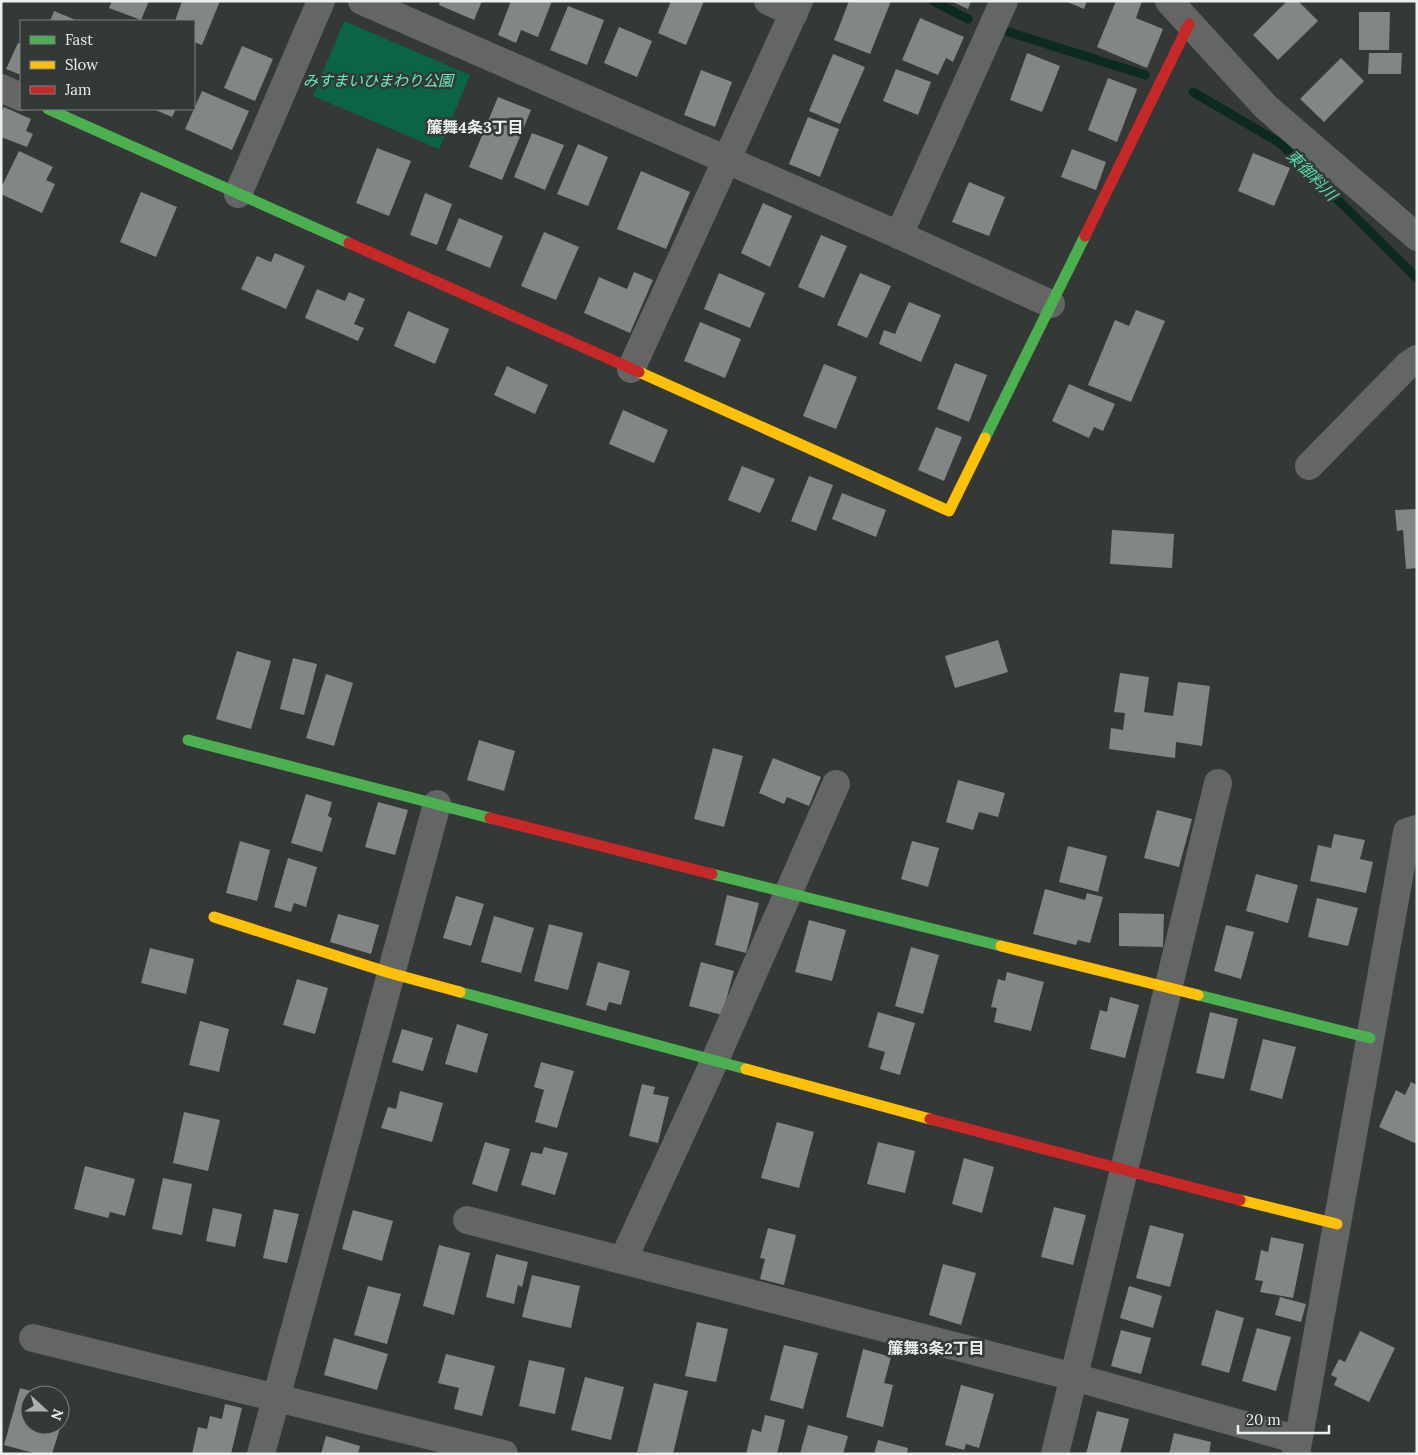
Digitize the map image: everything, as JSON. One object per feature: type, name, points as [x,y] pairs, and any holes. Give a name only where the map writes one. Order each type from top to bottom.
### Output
[{"type":"street","points":[[238,194],[321,1]]},
{"type":"street","points":[[362,1],[899,235],[1051,304]]},
{"type":"street","points":[[631,369],[797,7],[768,1]]},
{"type":"street","points":[[899,235],[1004,1]]},
{"type":"street","points":[[1168,1],[1266,108],[1415,231]]},
{"type":"street","points":[[50,110],[949,511],[1190,24]]},
{"type":"street","points":[[1,88],[20,97]]},
{"type":"street","points":[[1309,466],[1408,365],[1417,359]]},
{"type":"street","points":[[188,740],[788,893],[1370,1038]]},
{"type":"street","points":[[1055,1454],[1218,783]]},
{"type":"street","points":[[623,1260],[715,1060],[836,784]]},
{"type":"street","points":[[261,1454],[437,804]]},
{"type":"street","points":[[467,1220],[1074,1377],[1297,1447],[1406,832],[1417,829]]},
{"type":"street","points":[[214,917],[390,973],[1124,1171],[1337,1224]]},
{"type":"street","points":[[33,1338],[504,1454]]},
{"type":"green space","name":"みすまいひまわり公園","points":[[344,21],[470,75],[439,149],[313,96]]},
{"type":"building","points":[[112,1],[149,1],[141,20],[109,8]]},
{"type":"building","points":[[182,1],[220,1],[202,45],[195,42],[195,20],[175,20]]},
{"type":"building","points":[[440,1],[482,1],[474,20],[439,5]]},
{"type":"building","points":[[511,1],[552,1],[538,37],[521,30],[516,43],[498,35]]},
{"type":"building","points":[[671,1],[704,1],[686,45],[658,33]]},
{"type":"building","points":[[849,1],[891,1],[870,54],[834,40]]},
{"type":"building","points":[[951,1],[971,1],[968,9]]},
{"type":"building","points":[[1065,1],[1087,1],[1084,9]]},
{"type":"building","points":[[1116,1],[1142,1],[1136,18],[1163,29],[1147,68],[1097,47]]},
{"type":"building","points":[[1287,1],[1298,1],[1318,21],[1278,60],[1253,35]]},
{"type":"building","points":[[568,6],[604,20],[587,65],[550,50]]},
{"type":"building","points":[[54,11],[76,20],[50,20]]},
{"type":"building","points":[[1359,12],[1390,12],[1389,50],[1359,50]]},
{"type":"building","points":[[920,18],[964,37],[953,62],[946,58],[938,75],[902,60]]},
{"type":"building","points":[[619,27],[652,41],[637,77],[604,63]]},
{"type":"building","points":[[18,43],[20,44],[20,75],[6,69]]},
{"type":"building","points":[[242,46],[273,59],[255,101],[224,88]]},
{"type":"building","points":[[1027,53],[1060,66],[1042,112],[1010,100]]},
{"type":"building","points":[[1369,53],[1402,53],[1401,74],[1368,74]]},
{"type":"building","points":[[833,54],[865,67],[840,124],[809,111]]},
{"type":"building","points":[[1341,58],[1364,81],[1324,122],[1300,99]]},
{"type":"building","points":[[896,69],[931,82],[918,115],[883,101]]},
{"type":"building","points":[[701,70],[732,82],[715,127],[684,115]]},
{"type":"building","points":[[1108,78],[1137,89],[1117,142],[1088,130]]},
{"type":"building","points":[[202,91],[249,111],[232,150],[185,129]]},
{"type":"building","points":[[498,97],[531,110],[502,180],[469,167]]},
{"type":"building","points":[[4,107],[31,119],[26,131],[33,134],[27,147],[1,137],[1,113]]},
{"type":"building","points":[[155,110],[176,110],[172,117]]},
{"type":"building","points":[[808,117],[839,129],[820,177],[789,164]]},
{"type":"building","points":[[532,133],[564,145],[545,190],[514,177]]},
{"type":"building","points":[[578,144],[608,157],[588,206],[557,194]]},
{"type":"building","points":[[377,148],[411,161],[389,216],[356,203]]},
{"type":"building","points":[[1072,149],[1106,162],[1096,190],[1061,177]]},
{"type":"building","points":[[19,151],[53,167],[46,180],[55,184],[42,213],[1,194],[1,188]]},
{"type":"building","points":[[1253,153],[1290,168],[1274,206],[1238,191]]},
{"type":"building","points":[[641,171],[690,192],[666,249],[617,229]]},
{"type":"building","points":[[969,182],[1005,197],[989,236],[952,222]]},
{"type":"building","points":[[141,192],[177,207],[156,257],[120,242]]},
{"type":"building","points":[[425,193],[452,204],[437,245],[410,235]]},
{"type":"building","points":[[763,203],[792,216],[770,267],[741,253]]},
{"type":"building","points":[[459,218],[503,236],[490,268],[446,250]]},
{"type":"building","points":[[544,232],[579,247],[556,300],[521,286]]},
{"type":"building","points":[[821,235],[847,246],[824,298],[798,287]]},
{"type":"building","points":[[275,253],[305,266],[286,309],[241,289],[257,256],[271,262]]},
{"type":"building","points":[[634,272],[653,280],[630,333],[584,313],[599,277],[627,289]]},
{"type":"building","points":[[719,273],[765,293],[750,328],[704,309]]},
{"type":"building","points":[[860,273],[891,286],[867,338],[837,325]]},
{"type":"building","points":[[317,289],[345,301],[349,292],[365,299],[354,324],[364,328],[358,341],[305,318]]},
{"type":"building","points":[[909,302],[941,315],[921,362],[879,344],[884,330],[895,334]]},
{"type":"building","points":[[1136,310],[1165,321],[1131,402],[1088,385],[1115,320],[1129,326]]},
{"type":"building","points":[[408,311],[449,329],[435,364],[394,346]]},
{"type":"building","points":[[700,322],[741,339],[725,378],[684,361]]},
{"type":"building","points":[[955,363],[987,375],[969,422],[937,409]]},
{"type":"building","points":[[824,364],[857,377],[836,429],[803,416]]},
{"type":"building","points":[[507,366],[548,385],[535,414],[494,395]]},
{"type":"building","points":[[1069,384],[1115,404],[1103,431],[1094,427],[1089,438],[1052,421]]},
{"type":"building","points":[[623,410],[668,430],[654,463],[609,444]]},
{"type":"building","points":[[936,427],[962,437],[944,481],[918,470]]},
{"type":"building","points":[[742,466],[775,479],[760,513],[728,500]]},
{"type":"building","points":[[809,476],[833,485],[816,531],[791,521]]},
{"type":"building","points":[[842,493],[886,510],[876,537],[832,519]]},
{"type":"building","points":[[1417,509],[1417,568],[1406,569],[1403,530],[1397,531],[1395,510]]},
{"type":"building","points":[[1112,530],[1174,534],[1172,568],[1110,564]]},
{"type":"building","points":[[998,640],[1008,672],[955,688],[945,656]]},
{"type":"building","points":[[237,651],[271,661],[251,729],[216,719]]},
{"type":"building","points":[[293,658],[317,664],[304,715],[280,709]]},
{"type":"building","points":[[1120,673],[1149,677],[1144,712],[1173,716],[1178,682],[1210,686],[1202,746],[1176,742],[1175,758],[1109,749],[1111,728],[1123,730],[1125,713],[1114,712]]},
{"type":"building","points":[[326,674],[353,683],[334,746],[306,738]]},
{"type":"building","points":[[479,740],[515,751],[504,791],[467,780]]},
{"type":"building","points":[[713,748],[743,756],[724,827],[694,819]]},
{"type":"building","points":[[773,758],[821,777],[809,806],[787,797],[784,804],[759,793]]},
{"type":"building","points":[[958,780],[1005,793],[998,817],[979,812],[973,830],[946,822]]},
{"type":"building","points":[[306,794],[332,802],[328,816],[332,818],[322,852],[291,843]]},
{"type":"building","points":[[378,802],[408,810],[395,855],[365,847]]},
{"type":"building","points":[[1157,810],[1192,819],[1179,867],[1144,858]]},
{"type":"building","points":[[1334,834],[1365,840],[1360,859],[1373,862],[1366,893],[1310,881],[1318,845],[1331,848]]},
{"type":"building","points":[[240,841],[270,850],[257,901],[226,893]]},
{"type":"building","points":[[912,841],[939,848],[928,887],[901,879]]},
{"type":"building","points":[[1068,846],[1107,856],[1098,892],[1059,882]]},
{"type":"building","points":[[288,858],[317,867],[306,907],[294,903],[291,912],[274,907]]},
{"type":"building","points":[[1256,874],[1298,885],[1288,923],[1246,911]]},
{"type":"building","points":[[1045,889],[1085,900],[1087,893],[1103,897],[1090,943],[1078,940],[1076,945],[1033,934]]},
{"type":"building","points":[[727,895],[759,903],[746,953],[715,945]]},
{"type":"building","points":[[456,896],[484,904],[471,946],[443,938]]},
{"type":"building","points":[[1317,898],[1358,908],[1348,946],[1308,937]]},
{"type":"building","points":[[1119,913],[1164,914],[1163,947],[1119,946]]},
{"type":"building","points":[[338,914],[379,925],[371,954],[330,942]]},
{"type":"building","points":[[494,916],[534,928],[521,973],[481,962]]},
{"type":"building","points":[[809,920],[846,930],[832,981],[795,972]]},
{"type":"building","points":[[549,924],[583,933],[568,990],[534,981]]},
{"type":"building","points":[[1226,925],[1254,932],[1241,979],[1214,971]]},
{"type":"building","points":[[911,947],[939,955],[923,1014],[895,1006]]},
{"type":"building","points":[[150,948],[194,959],[186,994],[141,983]]},
{"type":"building","points":[[598,962],[630,971],[621,1005],[609,1002],[606,1011],[586,1005]]},
{"type":"building","points":[[701,962],[734,971],[722,1015],[689,1006]]},
{"type":"building","points":[[1007,972],[1044,982],[1031,1031],[994,1022],[997,1008],[991,1007],[998,979],[1005,981]]},
{"type":"building","points":[[297,979],[328,988],[315,1034],[283,1025]]},
{"type":"building","points":[[1110,997],[1139,1005],[1125,1058],[1090,1049],[1100,1010],[1107,1012]]},
{"type":"building","points":[[878,1012],[915,1023],[900,1075],[880,1069],[885,1052],[868,1047]]},
{"type":"building","points":[[1210,1012],[1238,1019],[1224,1079],[1196,1073]]},
{"type":"building","points":[[200,1021],[229,1029],[219,1072],[189,1065]]},
{"type":"building","points":[[457,1024],[488,1034],[477,1073],[445,1064]]},
{"type":"building","points":[[402,1029],[433,1038],[423,1071],[392,1062]]},
{"type":"building","points":[[1263,1039],[1296,1047],[1282,1099],[1250,1090]]},
{"type":"building","points":[[541,1062],[574,1071],[557,1128],[535,1122],[544,1090],[534,1087]]},
{"type":"building","points":[[1411,1082],[1417,1085],[1417,1144],[1379,1127],[1396,1090],[1405,1095]]},
{"type":"building","points":[[642,1084],[655,1087],[653,1094],[669,1097],[658,1143],[629,1136]]},
{"type":"building","points":[[400,1091],[443,1103],[432,1142],[381,1128],[388,1107],[396,1109]]},
{"type":"building","points":[[184,1112],[220,1120],[208,1171],[173,1163]]},
{"type":"building","points":[[777,1122],[814,1132],[799,1188],[761,1178]]},
{"type":"building","points":[[485,1142],[510,1149],[497,1192],[472,1184]]},
{"type":"building","points":[[878,1142],[915,1151],[905,1193],[867,1184]]},
{"type":"building","points":[[544,1147],[568,1153],[555,1195],[521,1185],[531,1152],[542,1154]]},
{"type":"building","points":[[964,1158],[994,1167],[982,1213],[952,1204]]},
{"type":"building","points":[[85,1166],[135,1179],[125,1216],[110,1212],[108,1218],[74,1209]]},
{"type":"building","points":[[163,1178],[192,1184],[182,1235],[152,1229]]},
{"type":"building","points":[[1054,1207],[1086,1215],[1073,1265],[1041,1257]]},
{"type":"building","points":[[213,1208],[242,1214],[235,1247],[206,1241]]},
{"type":"building","points":[[274,1209],[299,1214],[287,1263],[263,1258]]},
{"type":"building","points":[[353,1210],[393,1221],[382,1261],[342,1249]]},
{"type":"building","points":[[1150,1225],[1184,1234],[1170,1287],[1136,1278]]},
{"type":"building","points":[[768,1228],[796,1235],[784,1285],[760,1279],[765,1259],[760,1258]]},
{"type":"building","points":[[1271,1237],[1304,1244],[1293,1298],[1260,1292],[1263,1281],[1255,1280],[1261,1250],[1268,1252]]},
{"type":"building","points":[[439,1245],[470,1253],[454,1315],[423,1306]]},
{"type":"building","points":[[496,1254],[528,1262],[522,1287],[518,1285],[514,1304],[486,1297]]},
{"type":"building","points":[[943,1264],[976,1273],[961,1325],[929,1315]]},
{"type":"building","points":[[532,1275],[580,1286],[571,1328],[522,1317]]},
{"type":"building","points":[[368,1286],[401,1294],[387,1344],[354,1335]]},
{"type":"building","points":[[1129,1286],[1162,1296],[1153,1328],[1120,1318]]},
{"type":"building","points":[[1280,1297],[1306,1304],[1301,1322],[1275,1315]]},
{"type":"building","points":[[1216,1310],[1244,1318],[1229,1373],[1201,1365]]},
{"type":"building","points":[[697,1322],[728,1329],[716,1382],[685,1376]]},
{"type":"building","points":[[1257,1328],[1291,1337],[1276,1391],[1242,1381]]},
{"type":"building","points":[[1121,1330],[1151,1338],[1141,1374],[1111,1366]]},
{"type":"building","points":[[1360,1331],[1395,1348],[1369,1402],[1334,1385],[1337,1378],[1331,1375],[1339,1359],[1345,1362]]},
{"type":"building","points":[[334,1338],[388,1354],[377,1390],[324,1375]]},
{"type":"building","points":[[784,1345],[818,1353],[803,1409],[770,1400]]},
{"type":"building","points":[[863,1349],[891,1357],[884,1383],[893,1385],[883,1427],[846,1417]]},
{"type":"building","points":[[446,1354],[495,1366],[482,1416],[454,1409],[459,1388],[438,1383]]},
{"type":"building","points":[[529,1360],[565,1368],[555,1414],[519,1406]]},
{"type":"building","points":[[585,1377],[624,1387],[611,1440],[571,1430]]},
{"type":"building","points":[[654,1383],[688,1391],[673,1454],[637,1452]]},
{"type":"building","points":[[961,1385],[994,1394],[979,1448],[966,1444],[964,1450],[945,1445]]},
{"type":"building","points":[[20,1388],[20,1435],[58,1435],[52,1454],[37,1454],[4,1445]]},
{"type":"building","points":[[225,1404],[242,1408],[231,1454],[192,1454],[198,1427],[207,1429],[210,1416],[222,1419]]},
{"type":"building","points":[[1097,1411],[1129,1419],[1120,1454],[1086,1454]]},
{"type":"building","points":[[765,1415],[785,1420],[777,1454],[746,1454],[752,1429],[761,1432]]},
{"type":"building","points":[[808,1425],[848,1436],[843,1454],[800,1454]]},
{"type":"building","points":[[1174,1433],[1211,1442],[1209,1454],[1169,1454]]},
{"type":"building","points":[[326,1436],[360,1446],[358,1454],[321,1454]]},
{"type":"building","points":[[878,1440],[908,1448],[907,1454],[874,1454]]},
{"type":"waterway","name":"東御料川","points":[[933,1],[968,19]]},
{"type":"waterway","name":"東御料川","points":[[1009,32],[1145,75]]},
{"type":"waterway","name":"東御料川","points":[[1193,92],[1280,143],[1417,278]]},
{"type":"traffic: fast","points":[[50,110],[349,243]]},
{"type":"traffic: fast","points":[[985,438],[1085,236]]},
{"type":"traffic: fast","points":[[188,740],[490,818]]},
{"type":"traffic: fast","points":[[712,874],[1001,946]]},
{"type":"traffic: fast","points":[[460,992],[746,1069]]},
{"type":"traffic: fast","points":[[1198,995],[1370,1038]]},
{"type":"traffic: slow","points":[[639,372],[949,511],[985,438]]},
{"type":"traffic: slow","points":[[214,917],[390,973],[460,992]]},
{"type":"traffic: slow","points":[[1001,946],[1198,995]]},
{"type":"traffic: slow","points":[[746,1069],[930,1119]]},
{"type":"traffic: slow","points":[[1240,1200],[1337,1224]]},
{"type":"traffic: jam","points":[[1085,236],[1189,24]]},
{"type":"traffic: jam","points":[[349,243],[639,372]]},
{"type":"traffic: jam","points":[[490,818],[712,874]]},
{"type":"traffic: jam","points":[[930,1119],[1240,1200]]},
{"type":"district","name":"簾舞4条3丁目","points":[[475,127]]},
{"type":"district","name":"簾舞3条2丁目","points":[[936,1348]]}]
